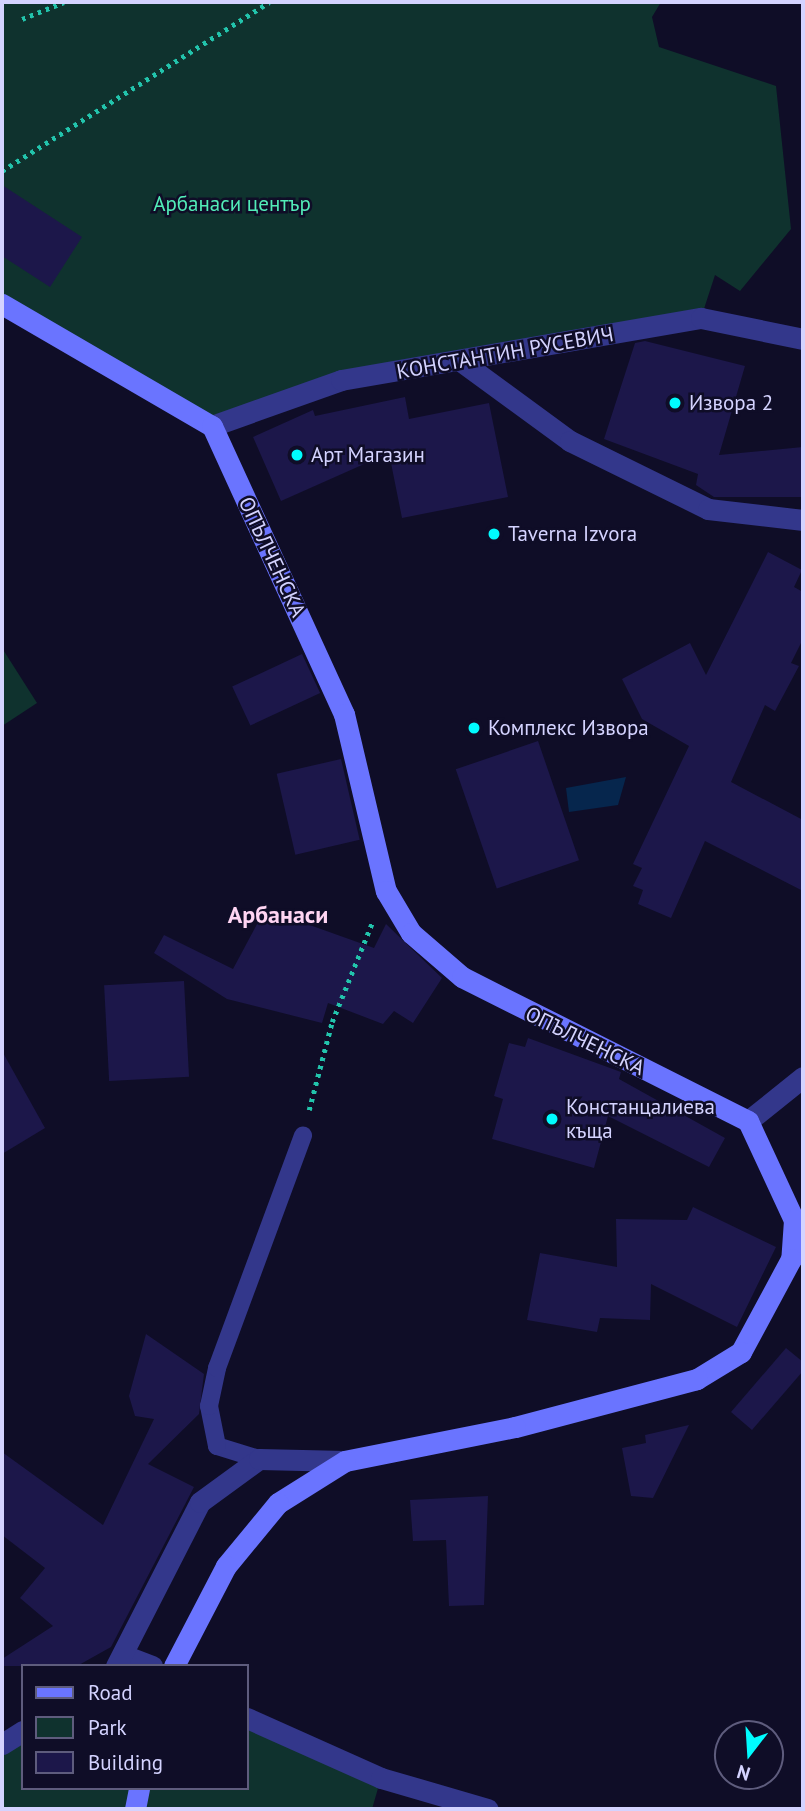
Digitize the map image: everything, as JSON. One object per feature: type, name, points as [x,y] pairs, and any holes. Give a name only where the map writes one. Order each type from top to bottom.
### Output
[{"type":"street","points":[[2,304],[212,426]]},
{"type":"street","name":"КОНСТАНТИН РУСЕВИЧ","points":[[212,426],[341,380],[462,362],[701,318],[803,339]]},
{"type":"street","points":[[462,362],[570,441],[708,509],[803,520]]},
{"type":"street","name":"ОПЪЛЧЕНСКА","points":[[212,426],[344,714],[386,891],[411,933],[462,977],[748,1121]]},
{"type":"street","points":[[140,1664],[122,1661],[200,1502],[259,1459],[345,1461],[514,1427],[697,1379],[741,1352],[791,1259],[798,1226],[748,1121],[803,1077]]},
{"type":"street","points":[[175,1664],[226,1566],[278,1503],[345,1461]]},
{"type":"street","points":[[248,1718],[381,1778],[488,1809]]},
{"type":"street","points":[[2,1744],[21,1732]]},
{"type":"street","points":[[135,1809],[139,1790]]},
{"type":"lane","points":[[259,1459],[217,1446],[209,1406],[217,1368],[303,1135]]},
{"type":"path","points":[[22,19],[64,2]]},
{"type":"path","points":[[2,171],[269,2]]},
{"type":"path","points":[[303,1135],[332,1022],[386,891]]},
{"type":"green space","name":"Арбанаси център","points":[[2,2],[661,2],[652,17],[659,47],[776,86],[791,229],[740,291],[715,275],[701,318],[341,380],[212,426],[2,304]]},
{"type":"green space","points":[[2,648],[37,703],[2,726]]},
{"type":"green space","points":[[248,1718],[381,1778],[372,1809],[2,1809],[2,1744],[21,1732],[21,1790],[248,1790]]},
{"type":"water","points":[[626,777],[618,805],[569,812],[566,788]]},
{"type":"building","points":[[2,185],[82,237],[50,287],[2,256]]},
{"type":"building","name":"Извора 2","points":[[645,341],[745,366],[719,455],[803,447],[803,497],[714,497],[696,485],[698,474],[604,439],[635,343]]},
{"type":"building","points":[[405,397],[409,419],[489,403],[508,497],[402,518],[389,453],[281,501],[253,437],[313,410],[315,416]]},
{"type":"building","points":[[768,552],[802,570],[794,587],[803,592],[803,639],[791,663],[799,666],[775,711],[765,705],[731,782],[803,820],[803,891],[705,841],[671,918],[638,904],[643,890],[633,886],[642,868],[633,864],[689,746],[642,719],[622,679],[690,643],[706,675]]},
{"type":"building","points":[[302,654],[320,693],[250,726],[232,687]]},
{"type":"building","points":[[538,741],[579,860],[497,888],[456,769]]},
{"type":"building","points":[[341,759],[360,840],[295,855],[277,774]]},
{"type":"building","points":[[265,909],[374,948],[386,924],[442,978],[413,1023],[394,1011],[383,1024],[328,1003],[322,1023],[227,999],[154,953],[164,935],[233,969]]},
{"type":"building","points":[[184,981],[189,1077],[109,1081],[104,985]]},
{"type":"building","name":"Констанцалиева къща","points":[[528,1038],[621,1072],[619,1079],[725,1138],[709,1167],[608,1116],[594,1168],[492,1139],[503,1099],[494,1096],[509,1043],[525,1047]]},
{"type":"building","points":[[2,1051],[45,1128],[2,1154]]},
{"type":"building","points":[[693,1207],[776,1247],[737,1327],[651,1284],[650,1320],[600,1318],[597,1332],[527,1320],[540,1253],[617,1267],[616,1219],[687,1220]]},
{"type":"building","points":[[146,1334],[204,1374],[199,1414],[148,1464],[194,1487],[111,1647],[81,1664],[2,1666],[2,1659],[53,1626],[20,1598],[45,1568],[2,1535],[2,1452],[103,1525],[154,1419],[135,1416],[129,1396]]},
{"type":"building","points":[[786,1348],[803,1362],[803,1371],[752,1430],[731,1412]]},
{"type":"building","points":[[689,1425],[653,1498],[631,1496],[622,1448],[646,1443],[645,1435]]},
{"type":"building","points":[[488,1496],[484,1605],[449,1606],[446,1540],[413,1541],[410,1500]]},
{"type":"place","name":"Извора 2","points":[[675,403]]},
{"type":"place","name":"Арт Магазин","points":[[297,455]]},
{"type":"place","name":"Taverna Izvora","points":[[494,534]]},
{"type":"place","name":"Комплекс Извора","points":[[474,728]]},
{"type":"place","name":"Констанцалиева къща","points":[[552,1119]]},
{"type":"district","name":"Арбанаси","points":[[278,915]]}]
